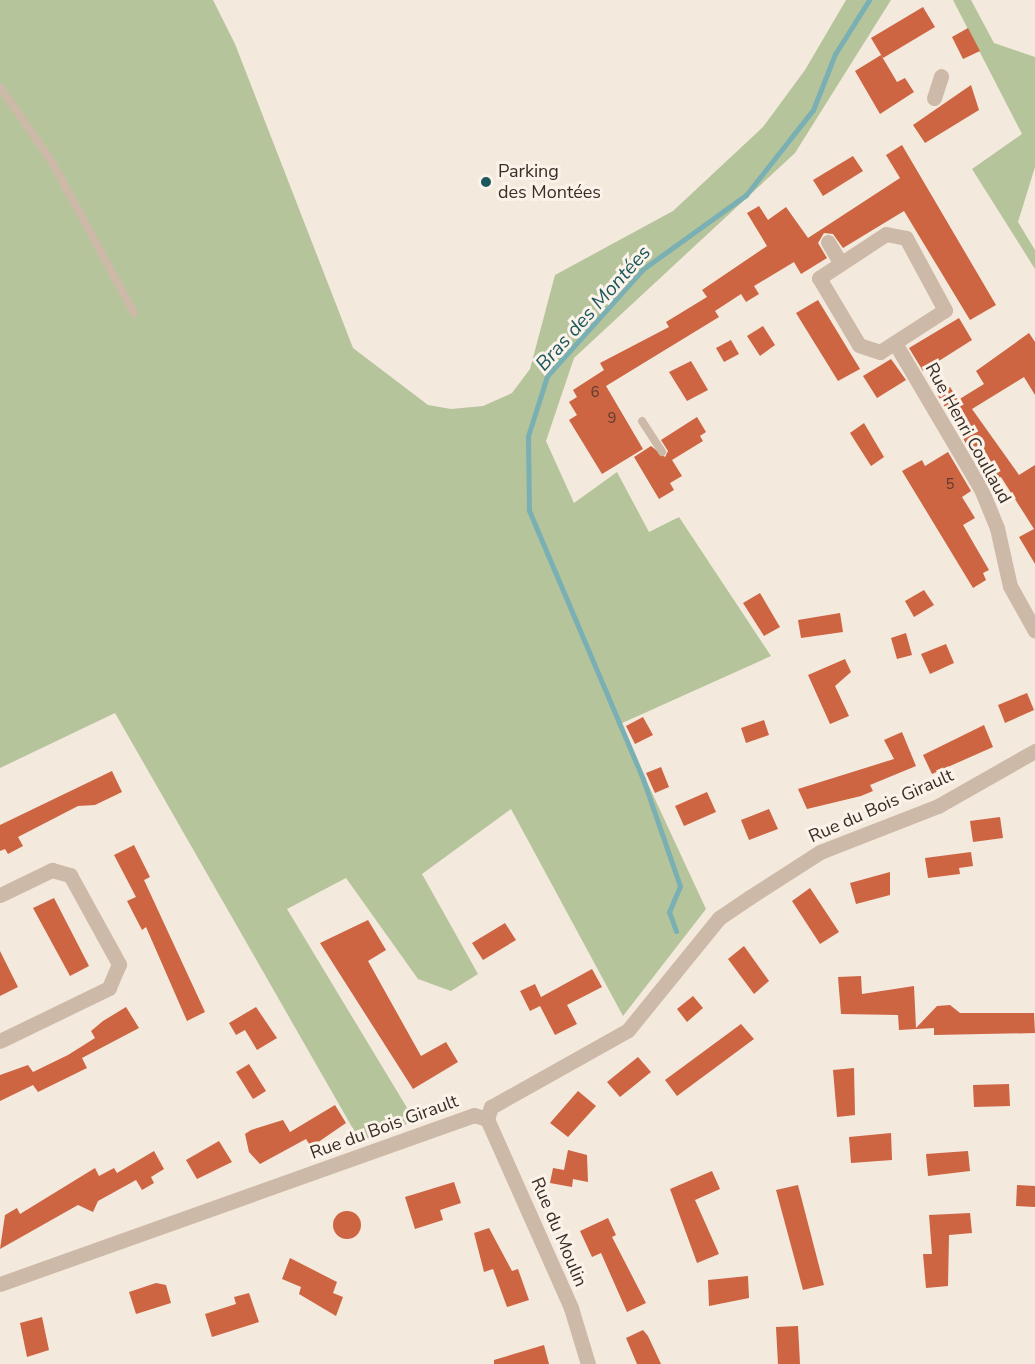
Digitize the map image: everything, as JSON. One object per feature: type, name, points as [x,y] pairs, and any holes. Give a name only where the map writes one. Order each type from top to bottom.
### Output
[{"type":"street","points":[[934,98],[941,76]]},
{"type":"street","points":[[886,234],[906,238],[945,310],[895,343],[880,352],[859,345],[819,278],[840,262],[886,234]]},
{"type":"street","points":[[828,242],[840,262]]},
{"type":"street","name":"Rue Henri Coullaud","points":[[895,343],[981,489],[1010,586],[1035,631]]},
{"type":"street","name":"Rue du Bois Girault","points":[[0,1284],[474,1115],[487,1119],[491,1107],[628,1030],[719,918],[750,897],[820,852],[938,806],[1035,752]]},
{"type":"street","points":[[0,895],[52,870],[70,875],[119,964],[109,988],[0,1041]]},
{"type":"street","name":"Rue du Moulin","points":[[487,1119],[571,1308],[588,1364]]},
{"type":"lane","points":[[0,87],[52,162],[134,313]]},
{"type":"lane","points":[[642,421],[662,452]]},
{"type":"green space","points":[[0,0],[213,0],[235,44],[353,348],[428,405],[451,409],[483,406],[512,393],[530,369],[555,275],[673,211],[763,127],[805,70],[846,0],[891,0],[795,153],[574,358],[546,441],[574,503],[617,472],[649,532],[679,517],[771,656],[620,724],[706,909],[623,1016],[511,809],[422,874],[478,974],[451,991],[418,979],[346,878],[287,909],[415,1121],[360,1141],[115,713],[0,768]]},
{"type":"green space","points":[[953,0],[971,0],[994,43],[1035,57],[1035,167],[1018,222],[1035,250],[1035,269],[972,169],[1022,134]]},
{"type":"building","points":[[923,7],[935,27],[883,58],[871,38]]},
{"type":"building","points":[[968,28],[980,51],[963,59],[952,37]]},
{"type":"building","points":[[881,55],[897,82],[905,78],[914,92],[880,114],[855,71]]},
{"type":"building","points":[[971,85],[979,110],[925,143],[913,125]]},
{"type":"building","points":[[902,145],[996,305],[970,320],[904,211],[843,248],[833,234],[824,233],[818,243],[827,258],[801,274],[794,262],[754,286],[759,294],[746,302],[741,294],[715,311],[719,317],[606,386],[643,449],[602,474],[569,420],[577,415],[569,402],[577,397],[573,390],[604,370],[600,363],[669,327],[666,322],[707,297],[702,290],[767,246],[747,213],[759,206],[768,220],[786,207],[808,238],[900,178],[886,155]]},
{"type":"building","points":[[853,156],[863,171],[823,196],[813,180]]},
{"type":"building","points":[[818,300],[860,369],[838,381],[796,313]]},
{"type":"building","points":[[959,318],[972,340],[923,371],[909,348]]},
{"type":"building","points":[[763,326],[775,345],[760,356],[747,336]]},
{"type":"building","points":[[1029,333],[1035,342],[1035,395],[1024,377],[972,409],[1019,475],[1035,465],[1035,564],[1019,537],[1034,529],[1001,477],[988,481],[937,394],[950,387],[958,400],[984,384],[976,371]]},
{"type":"building","points":[[731,340],[739,354],[724,362],[716,348]]},
{"type":"building","points":[[891,359],[906,380],[877,398],[863,376]]},
{"type":"building","points":[[691,361],[708,390],[687,401],[669,372]]},
{"type":"building","points":[[697,417],[706,432],[700,436],[703,441],[672,460],[682,476],[670,483],[674,490],[659,499],[634,457],[651,446],[665,457],[668,451],[661,440]]},
{"type":"building","points":[[864,423],[884,457],[871,466],[850,433]]},
{"type":"building","points":[[948,452],[971,491],[962,497],[975,518],[963,525],[989,570],[983,573],[986,580],[973,588],[902,471],[922,460],[925,466]]},
{"type":"building","points":[[924,590],[934,605],[914,617],[905,601]]},
{"type":"building","points":[[760,593],[780,627],[764,636],[743,603]]},
{"type":"building","points":[[840,613],[843,632],[801,638],[798,620]]},
{"type":"building","points":[[906,633],[912,655],[897,659],[891,638]]},
{"type":"building","points":[[946,644],[954,663],[930,674],[921,654]]},
{"type":"building","points":[[845,659],[851,672],[835,686],[849,716],[830,724],[808,675]]},
{"type":"building","points":[[1027,693],[1034,710],[1005,723],[998,705]]},
{"type":"building","points":[[643,717],[653,735],[635,744],[626,726]]},
{"type":"building","points":[[764,720],[769,735],[746,743],[741,728]]},
{"type":"building","points":[[984,725],[993,747],[932,774],[923,755]]},
{"type":"building","points":[[902,732],[916,766],[870,785],[873,791],[861,796],[807,809],[798,789],[894,759],[884,740]]},
{"type":"building","points":[[661,767],[669,787],[655,793],[646,773]]},
{"type":"building","points":[[112,771],[122,792],[95,805],[78,806],[18,837],[23,846],[8,854],[5,849],[0,851],[0,825]]},
{"type":"building","points":[[707,792],[716,812],[684,826],[675,806]]},
{"type":"building","points":[[769,809],[778,829],[749,840],[741,820]]},
{"type":"building","points":[[1000,817],[1003,838],[973,842],[970,821]]},
{"type":"building","points":[[134,845],[150,877],[144,880],[205,1012],[187,1021],[146,927],[142,930],[127,901],[136,897],[114,855]]},
{"type":"building","points":[[971,852],[973,866],[959,868],[960,874],[928,878],[925,858]]},
{"type":"building","points":[[890,872],[890,895],[856,904],[850,883]]},
{"type":"building","points":[[810,888],[839,932],[820,944],[792,901]]},
{"type":"building","points":[[54,898],[89,966],[70,976],[33,908]]},
{"type":"building","points":[[368,920],[386,950],[368,961],[421,1056],[446,1042],[458,1062],[413,1089],[320,943]]},
{"type":"building","points":[[505,923],[516,940],[483,960],[472,943]]},
{"type":"building","points":[[744,946],[769,981],[754,994],[728,959]]},
{"type":"building","points":[[0,951],[18,987],[0,996]]},
{"type":"building","points":[[592,969],[602,987],[567,1005],[577,1024],[555,1035],[540,1006],[530,1011],[520,991],[535,984],[541,997]]},
{"type":"building","points":[[861,976],[862,994],[914,986],[916,1028],[937,1006],[950,1005],[960,1013],[1034,1013],[1035,1033],[934,1035],[934,1028],[899,1030],[898,1015],[841,1014],[838,977]]},
{"type":"building","points":[[693,996],[703,1008],[687,1022],[677,1009]]},
{"type":"building","points":[[126,1007],[139,1028],[82,1058],[87,1068],[38,1092],[33,1085],[0,1101],[0,1075],[28,1065],[33,1072],[68,1055],[95,1038],[91,1031]]},
{"type":"building","points":[[256,1007],[277,1038],[257,1050],[245,1030],[236,1035],[229,1023]]},
{"type":"building","points":[[741,1024],[754,1039],[677,1096],[665,1080]]},
{"type":"building","points":[[638,1057],[651,1072],[620,1097],[607,1082]]},
{"type":"building","points":[[249,1064],[266,1091],[253,1099],[236,1072]]},
{"type":"building","points":[[854,1068],[855,1115],[837,1117],[833,1070]]},
{"type":"building","points":[[1009,1084],[1010,1106],[974,1107],[973,1085]]},
{"type":"building","points":[[578,1091],[596,1106],[568,1137],[550,1123]]},
{"type":"building","points":[[335,1105],[346,1123],[311,1147],[306,1139],[260,1164],[249,1152],[245,1134],[251,1130],[283,1120],[290,1132]]},
{"type":"building","points":[[891,1133],[892,1160],[851,1163],[849,1137]]},
{"type":"building","points":[[219,1141],[232,1162],[197,1179],[186,1160]]},
{"type":"building","points":[[568,1150],[587,1155],[588,1182],[573,1179],[572,1187],[550,1183],[553,1168],[564,1170]]},
{"type":"building","points":[[154,1151],[164,1169],[151,1177],[154,1183],[142,1190],[136,1180],[98,1201],[93,1212],[78,1205],[0,1249],[5,1215],[17,1208],[20,1214],[95,1168],[99,1176],[114,1168],[117,1173]]},
{"type":"building","points":[[968,1151],[970,1171],[928,1176],[926,1154]]},
{"type":"building","points":[[712,1171],[720,1189],[695,1200],[719,1254],[697,1263],[670,1189]]},
{"type":"building","points":[[454,1182],[461,1203],[440,1210],[443,1220],[415,1229],[405,1197]]},
{"type":"building","points":[[798,1185],[824,1285],[803,1290],[776,1190]]},
{"type":"building","points":[[1017,1185],[1035,1186],[1035,1207],[1016,1206]]},
{"type":"building","points":[[347,1211],[357,1215],[361,1225],[357,1235],[347,1239],[337,1235],[333,1225],[337,1215]]},
{"type":"building","points":[[970,1213],[972,1233],[949,1235],[948,1286],[926,1288],[923,1254],[932,1254],[929,1215]]},
{"type":"building","points":[[608,1218],[616,1235],[612,1237],[646,1303],[627,1312],[601,1253],[592,1257],[580,1231]]},
{"type":"building","points":[[489,1228],[512,1271],[518,1269],[529,1300],[507,1307],[493,1269],[484,1272],[474,1233]]},
{"type":"building","points":[[290,1258],[337,1282],[333,1293],[343,1297],[336,1316],[299,1294],[301,1287],[282,1279]]},
{"type":"building","points":[[748,1276],[749,1298],[709,1306],[708,1280]]},
{"type":"building","points":[[156,1283],[166,1285],[171,1303],[136,1314],[129,1292]]},
{"type":"building","points":[[249,1293],[259,1322],[212,1337],[205,1314],[236,1304],[234,1297]]},
{"type":"building","points":[[42,1317],[49,1350],[27,1357],[20,1323]]},
{"type":"building","points":[[798,1326],[800,1364],[778,1364],[776,1327]]},
{"type":"building","points":[[643,1330],[661,1364],[637,1364],[626,1338]]},
{"type":"building","points":[[544,1345],[549,1364],[494,1364],[494,1360]]},
{"type":"waterway","name":"Bras des Montées","points":[[676,931],[669,912],[680,886],[643,779],[529,510],[528,436],[547,376],[643,269],[746,195],[813,110],[835,54],[869,0]]},
{"type":"place","name":"Parking des Montées","points":[[486,182]]}]
